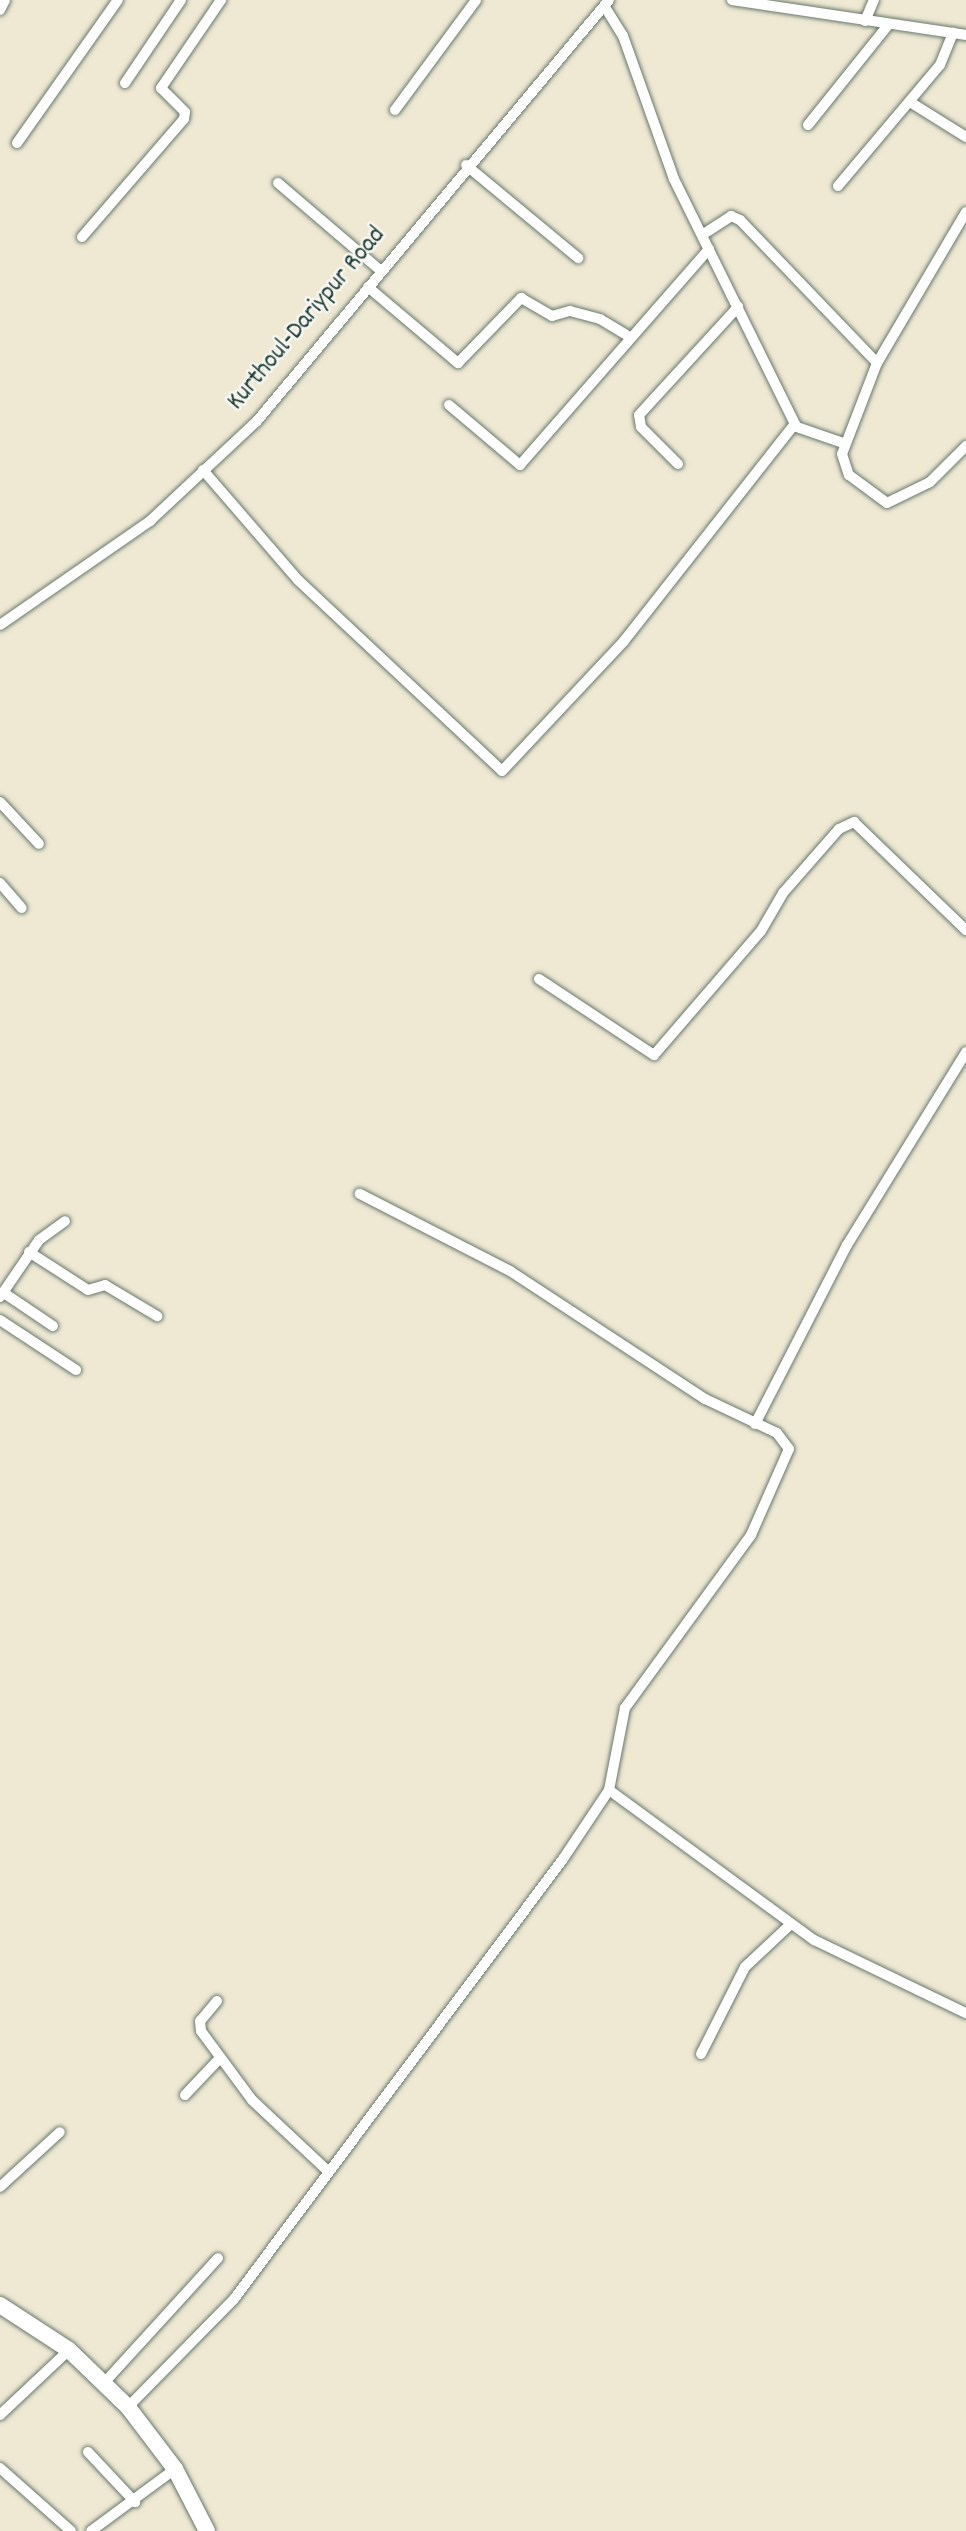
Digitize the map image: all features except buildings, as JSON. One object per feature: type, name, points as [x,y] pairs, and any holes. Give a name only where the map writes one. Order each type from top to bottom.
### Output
[{"type":"street","points":[[0,10],[5,0]]},
{"type":"street","points":[[17,143],[118,0]]},
{"type":"street","points":[[125,83],[181,0]]},
{"type":"street","points":[[82,237],[184,119],[185,112],[161,88],[221,0]]},
{"type":"street","points":[[395,110],[476,0]]},
{"type":"street","points":[[732,0],[966,35]]},
{"type":"street","points":[[865,22],[874,0]]},
{"type":"street","points":[[607,4],[624,36],[663,153],[794,426],[843,443]]},
{"type":"street","name":"Kurthoul-Dariypur Road","points":[[0,625],[150,521],[275,401],[467,165],[607,4]]},
{"type":"street","points":[[808,125],[889,24]]},
{"type":"street","points":[[838,186],[945,58],[953,33]]},
{"type":"street","points":[[910,103],[966,137]]},
{"type":"street","points":[[467,165],[578,258]]},
{"type":"street","points":[[278,183],[380,270]]},
{"type":"street","points":[[966,212],[877,363],[843,443],[845,469],[887,503],[930,482],[966,446]]},
{"type":"street","points":[[702,235],[731,216],[740,220],[877,363]]},
{"type":"street","points":[[449,405],[519,466],[627,335],[709,249]]},
{"type":"street","points":[[368,287],[458,363],[521,299],[552,316],[567,311],[600,319],[627,335]]},
{"type":"street","points":[[678,464],[641,427],[639,415],[738,307]]},
{"type":"street","points":[[203,471],[298,580],[504,771],[624,641],[741,485],[794,426]]},
{"type":"street","points":[[0,802],[39,844]]},
{"type":"street","points":[[538,979],[654,1055],[761,931],[787,888],[839,829],[854,822],[966,930]]},
{"type":"street","points":[[0,883],[22,908]]},
{"type":"street","points":[[755,1424],[847,1245],[965,1058]]},
{"type":"street","points":[[128,2407],[234,2299],[328,2171],[417,2060],[609,1790],[625,1708],[751,1535],[786,1463],[788,1442],[664,1374],[510,1271],[360,1194]]},
{"type":"street","points":[[53,1326],[2,1295],[29,1252],[65,1221]]},
{"type":"street","points":[[29,1252],[88,1290],[107,1286],[157,1316]]},
{"type":"street","points":[[0,1320],[76,1370]]},
{"type":"street","points":[[609,1790],[791,1924],[867,1970],[966,2013]]},
{"type":"street","points":[[701,2054],[745,1967],[791,1924]]},
{"type":"street","points":[[217,2000],[199,2026],[252,2100],[328,2171]]},
{"type":"street","points":[[185,2095],[220,2057]]},
{"type":"street","points":[[0,2187],[60,2132]]},
{"type":"street","points":[[104,2383],[218,2258]]},
{"type":"street","points":[[0,2305],[69,2350],[128,2407],[175,2469],[206,2531]]},
{"type":"street","points":[[0,2415],[69,2350]]},
{"type":"street","points":[[88,2452],[135,2502]]},
{"type":"street","points":[[0,2468],[71,2531]]},
{"type":"street","points":[[91,2531],[135,2502],[175,2469]]}]
